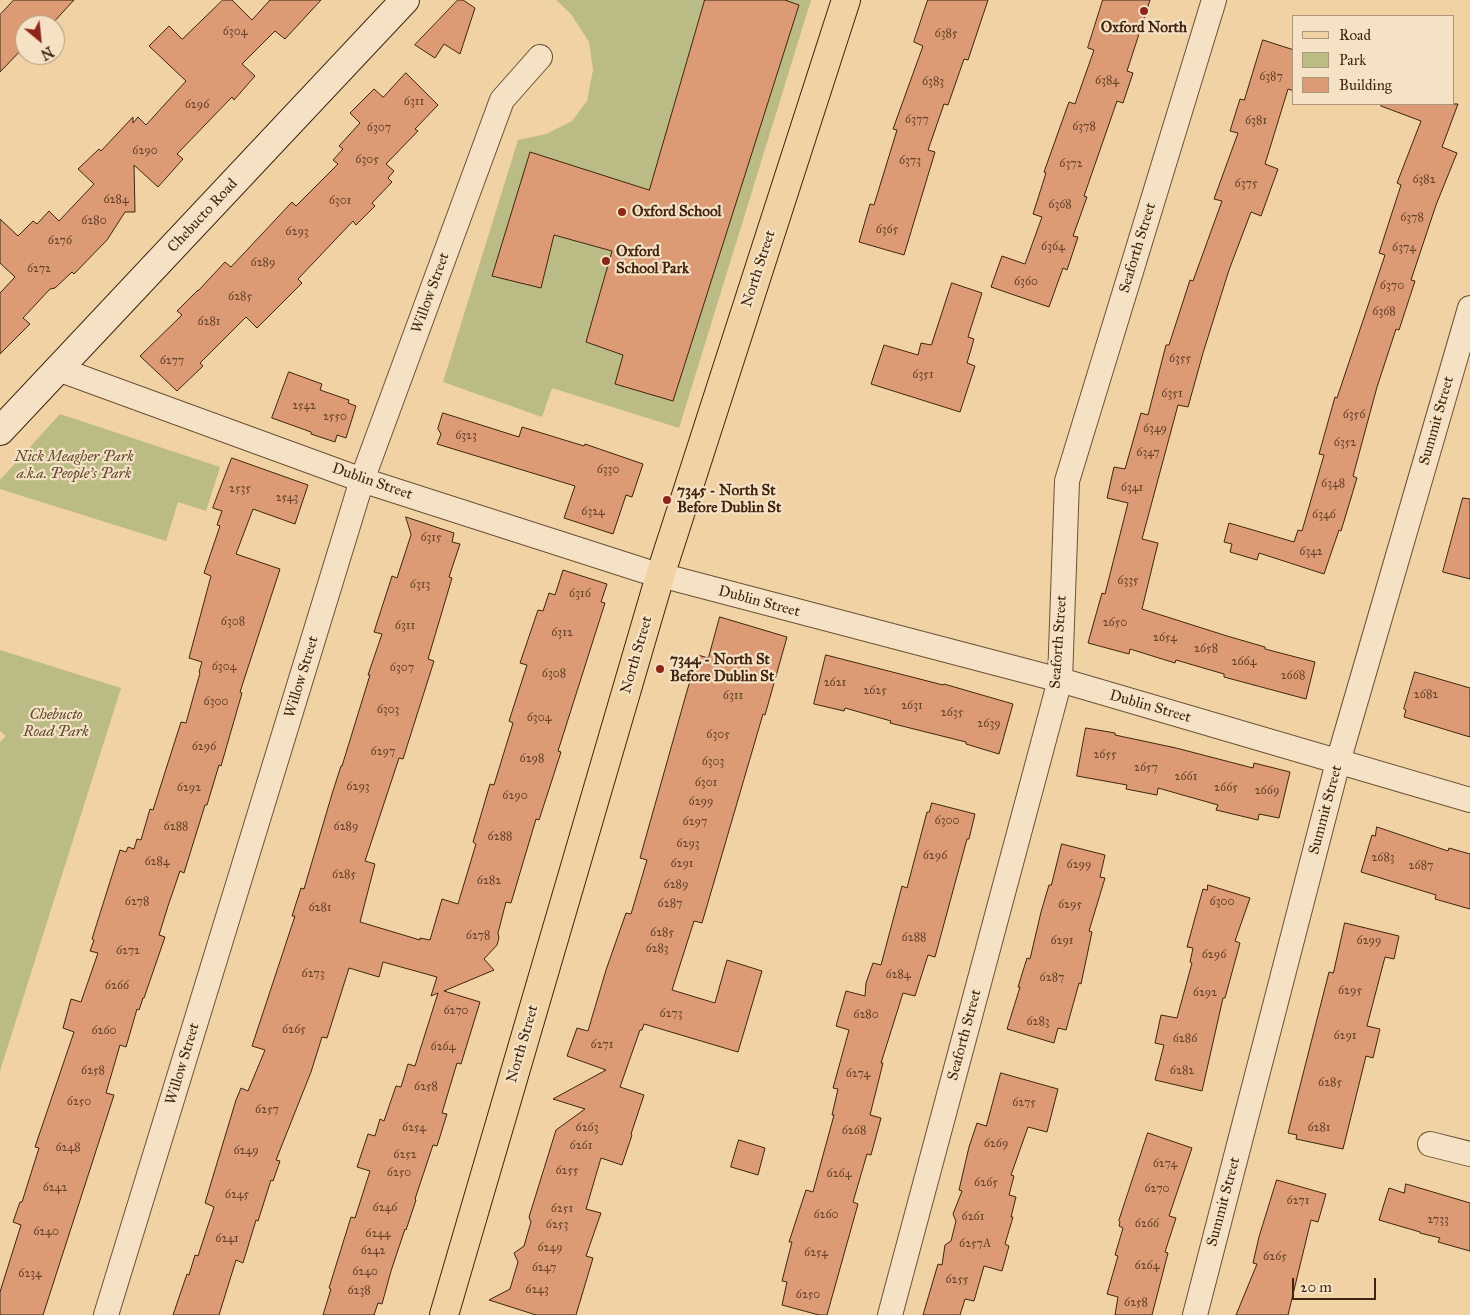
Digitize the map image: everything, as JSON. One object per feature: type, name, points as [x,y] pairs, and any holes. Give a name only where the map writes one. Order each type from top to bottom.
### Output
[{"type":"main road","name":"North Street","points":[[444,1315],[660,576],[846,0]]},
{"type":"street","name":"Chebucto Road","points":[[0,431],[406,0]]},
{"type":"street","name":"Seaforth Street","points":[[890,1315],[1060,680],[1067,481],[1214,0]]},
{"type":"street","name":"Willow Street","points":[[106,1315],[362,480],[502,100],[540,57]]},
{"type":"street","name":"Summit Street","points":[[1195,1315],[1338,762],[1470,308]]},
{"type":"street","name":"Dublin Street","points":[[58,369],[362,480],[660,576],[1060,680],[1470,800]]},
{"type":"street","points":[[1430,1144],[1470,1154]]},
{"type":"green space","name":"Oxford School Park","points":[[556,0],[811,0],[679,428],[552,388],[542,417],[443,382],[518,140],[546,134],[572,121],[587,101],[593,70],[589,42],[571,14]]},
{"type":"green space","name":"Nick Meagher Park a.k.a. People's Park","points":[[60,414],[220,467],[206,511],[178,502],[166,541],[0,489],[0,480]]},
{"type":"green space","name":"Chebucto Road Park","points":[[0,650],[121,688],[0,1071],[0,742],[6,736],[0,731]]},
{"type":"building","points":[[14,0],[74,0],[60,15],[15,15],[15,56],[0,72],[0,15]]},
{"type":"building","points":[[223,0],[232,0],[252,20],[270,0],[321,0],[285,39],[275,31],[242,64],[255,76],[234,100],[232,97],[177,154],[183,159],[158,187],[134,165],[135,212],[125,212],[107,240],[74,274],[72,272],[55,288],[50,289],[23,318],[30,324],[0,354],[0,293],[15,277],[0,263],[0,219],[18,236],[33,221],[37,224],[49,211],[59,221],[94,184],[78,169],[99,149],[101,151],[133,117],[133,123],[138,117],[146,125],[186,81],[149,46],[169,26],[182,39]]},
{"type":"building","points":[[458,0],[463,0],[475,8],[460,54],[444,44],[435,58],[415,45]]},
{"type":"building","name":"Oxford School","points":[[705,0],[785,0],[799,5],[673,401],[615,384],[623,355],[586,342],[612,251],[554,235],[541,288],[492,276],[530,152],[649,190]]},
{"type":"building","points":[[928,0],[988,0],[968,60],[964,59],[948,105],[944,104],[928,150],[935,152],[904,255],[859,242],[870,204],[874,205],[897,130],[893,129],[923,46],[914,42]]},
{"type":"building","points":[[1103,0],[1150,0],[1127,71],[1133,73],[1123,103],[1117,101],[1084,196],[1087,197],[1073,236],[1078,237],[1067,270],[1063,268],[1049,307],[991,287],[1002,256],[1025,264],[1042,217],[1033,214],[1046,173],[1044,172],[1069,102],[1075,104],[1094,50],[1088,48]]},
{"type":"building","points":[[1263,40],[1292,49],[1292,90],[1288,89],[1265,164],[1278,169],[1261,216],[1251,212],[1229,270],[1188,407],[1178,405],[1142,539],[1158,543],[1142,609],[1265,647],[1265,649],[1315,662],[1306,699],[1224,677],[1224,674],[1176,660],[1175,663],[1130,649],[1129,654],[1088,643],[1102,593],[1105,594],[1128,503],[1107,498],[1114,467],[1125,469],[1141,413],[1148,415],[1166,345],[1169,345],[1190,280],[1193,281],[1222,201],[1214,199],[1238,133],[1230,131],[1240,99],[1244,100]]},
{"type":"building","points":[[406,73],[438,105],[415,129],[418,131],[386,164],[394,171],[388,178],[392,182],[372,203],[375,206],[356,225],[353,221],[298,279],[302,283],[257,328],[246,317],[200,363],[203,366],[177,391],[140,356],[182,315],[177,311],[225,262],[231,267],[292,202],[296,206],[338,164],[333,160],[343,149],[339,146],[360,123],[350,113],[374,89],[383,97]]},
{"type":"building","points":[[1458,104],[1442,147],[1457,153],[1436,205],[1411,280],[1415,281],[1399,330],[1396,329],[1377,387],[1353,476],[1357,478],[1341,531],[1339,530],[1324,574],[1259,553],[1257,560],[1230,552],[1232,544],[1224,542],[1229,523],[1294,542],[1298,530],[1302,531],[1324,455],[1319,454],[1335,397],[1337,398],[1385,255],[1379,253],[1401,185],[1397,183],[1421,121],[1381,106]]},
{"type":"building","points":[[952,283],[982,293],[968,337],[974,339],[967,363],[975,366],[960,412],[871,384],[884,345],[918,355],[921,343],[931,345]]},
{"type":"building","points":[[289,372],[322,384],[320,390],[349,400],[348,403],[356,406],[346,438],[337,435],[335,442],[272,418]]},
{"type":"building","points":[[443,413],[519,437],[522,427],[584,446],[585,444],[643,464],[632,497],[626,495],[613,534],[564,518],[575,486],[437,444],[441,434],[438,429]]},
{"type":"building","points":[[232,458],[308,485],[295,524],[253,509],[236,554],[280,569],[240,692],[242,693],[221,766],[219,765],[207,805],[205,805],[184,873],[180,871],[168,906],[159,935],[165,937],[144,998],[139,1010],[137,1009],[126,1047],[120,1045],[106,1093],[114,1095],[43,1315],[0,1315],[0,1292],[21,1225],[13,1222],[20,1202],[22,1202],[39,1148],[35,1147],[74,1032],[63,1028],[71,999],[81,1002],[98,953],[90,951],[94,940],[92,939],[120,850],[126,852],[128,847],[134,849],[137,839],[141,840],[150,809],[153,810],[181,722],[186,723],[200,673],[202,662],[189,658],[211,576],[204,573],[220,526],[217,525],[222,511],[213,508]]},
{"type":"building","points":[[1463,498],[1470,499],[1470,579],[1443,572]]},
{"type":"building","points":[[406,517],[454,533],[452,542],[460,544],[449,577],[452,578],[428,659],[434,661],[403,759],[399,758],[365,861],[375,864],[360,922],[420,940],[420,938],[430,940],[442,899],[458,904],[476,844],[473,842],[490,784],[494,785],[513,723],[509,721],[527,665],[520,663],[538,610],[543,611],[549,593],[555,595],[563,570],[607,584],[601,602],[605,603],[558,751],[561,752],[539,820],[536,819],[511,903],[506,902],[497,945],[484,959],[494,970],[444,991],[480,1002],[461,1064],[457,1063],[442,1113],[447,1114],[437,1146],[433,1145],[391,1271],[382,1304],[378,1303],[374,1315],[323,1315],[331,1289],[329,1288],[351,1217],[355,1218],[370,1171],[357,1167],[368,1134],[375,1136],[380,1119],[384,1121],[396,1086],[401,1087],[408,1064],[415,1066],[438,993],[431,996],[437,977],[383,962],[379,977],[349,968],[327,1038],[322,1037],[311,1072],[276,1160],[280,1161],[273,1181],[271,1180],[258,1221],[256,1220],[243,1263],[236,1260],[219,1315],[173,1315],[195,1255],[198,1256],[214,1207],[205,1203],[236,1100],[241,1088],[248,1091],[265,1050],[252,1046],[295,916],[292,916],[301,888],[304,889],[370,675],[368,675],[382,634],[374,632],[392,576],[397,578],[411,535]]},
{"type":"building","points":[[720,617],[787,637],[702,923],[694,921],[672,990],[715,1003],[727,960],[762,971],[738,1052],[644,1024],[642,1030],[640,1030],[620,1087],[644,1095],[622,1165],[601,1158],[586,1209],[601,1213],[586,1256],[593,1258],[576,1315],[536,1315],[489,1300],[510,1289],[518,1262],[514,1253],[524,1246],[531,1222],[529,1217],[556,1130],[585,1109],[553,1099],[606,1070],[567,1056],[577,1028],[588,1031],[606,970],[626,913],[631,914],[647,860],[640,858],[687,691],[698,655],[708,658]]},
{"type":"building","points":[[826,655],[944,684],[1013,704],[999,754],[966,744],[966,742],[890,723],[891,721],[845,708],[844,711],[814,704]]},
{"type":"building","points":[[1415,672],[1470,688],[1470,737],[1404,717],[1406,710],[1404,709]]},
{"type":"building","points":[[1086,728],[1115,733],[1115,735],[1176,748],[1253,768],[1254,763],[1290,772],[1279,818],[1259,814],[1258,820],[1216,810],[1218,805],[1158,788],[1157,795],[1126,789],[1127,785],[1077,776]]},
{"type":"building","points":[[932,803],[975,814],[935,957],[928,955],[915,996],[903,993],[881,1063],[883,1063],[870,1115],[881,1118],[871,1155],[867,1154],[853,1202],[858,1204],[827,1315],[819,1315],[782,1305],[787,1282],[782,1281],[792,1242],[789,1242],[806,1190],[813,1192],[834,1115],[832,1115],[838,1089],[833,1088],[849,1030],[836,1026],[846,991],[865,996],[866,983],[873,963],[881,965],[902,886],[907,888],[927,812],[929,812]]},
{"type":"building","points":[[1377,827],[1448,851],[1449,848],[1470,854],[1470,909],[1435,899],[1436,895],[1361,872],[1372,835],[1375,836]]},
{"type":"building","points":[[1062,844],[1105,855],[1100,877],[1105,878],[1089,931],[1092,932],[1081,984],[1079,983],[1066,1030],[1058,1028],[1054,1043],[1007,1029],[1027,958],[1030,959],[1041,912],[1049,885],[1051,885]]},
{"type":"building","points":[[1208,885],[1250,898],[1235,941],[1240,943],[1225,998],[1223,998],[1202,1091],[1155,1080],[1164,1045],[1155,1043],[1161,1015],[1177,1018],[1192,963],[1190,962],[1193,948],[1187,947],[1203,889],[1207,890]]},
{"type":"building","points":[[1345,923],[1399,936],[1394,959],[1385,957],[1367,1026],[1380,1029],[1373,1058],[1366,1056],[1343,1149],[1296,1139],[1297,1135],[1288,1133],[1329,972],[1333,973]]},
{"type":"building","points":[[1001,1073],[1058,1089],[1047,1132],[1028,1127],[1011,1175],[1014,1176],[1009,1195],[1016,1197],[1011,1217],[1013,1217],[1005,1244],[1009,1246],[1002,1271],[984,1266],[974,1301],[965,1299],[960,1315],[923,1315],[938,1264],[942,1265],[945,1245],[951,1241],[956,1221],[953,1214],[962,1191],[959,1190],[969,1147],[977,1123],[986,1126]]},
{"type":"building","points":[[1148,1133],[1192,1148],[1169,1216],[1176,1218],[1165,1252],[1168,1253],[1152,1315],[1115,1315],[1118,1297],[1107,1294],[1118,1256],[1115,1255],[1123,1228],[1119,1226],[1119,1221]]},
{"type":"building","points":[[739,1140],[765,1148],[758,1175],[731,1167]]},
{"type":"building","points":[[1277,1180],[1326,1194],[1318,1222],[1311,1220],[1288,1315],[1236,1315],[1257,1264],[1253,1263],[1259,1237]]},
{"type":"building","points":[[1406,1184],[1470,1203],[1470,1251],[1438,1242],[1440,1238],[1379,1220],[1389,1188],[1404,1193]]},
{"type":"place","name":"Oxford North","points":[[1144,11]]},
{"type":"place","name":"Oxford School","points":[[622,212]]},
{"type":"place","name":"Oxford School Park","points":[[606,261]]},
{"type":"place","name":"7345 - North St Before Dublin St","points":[[667,500]]},
{"type":"place","name":"7344 - North St Before Dublin St","points":[[660,669]]}]
